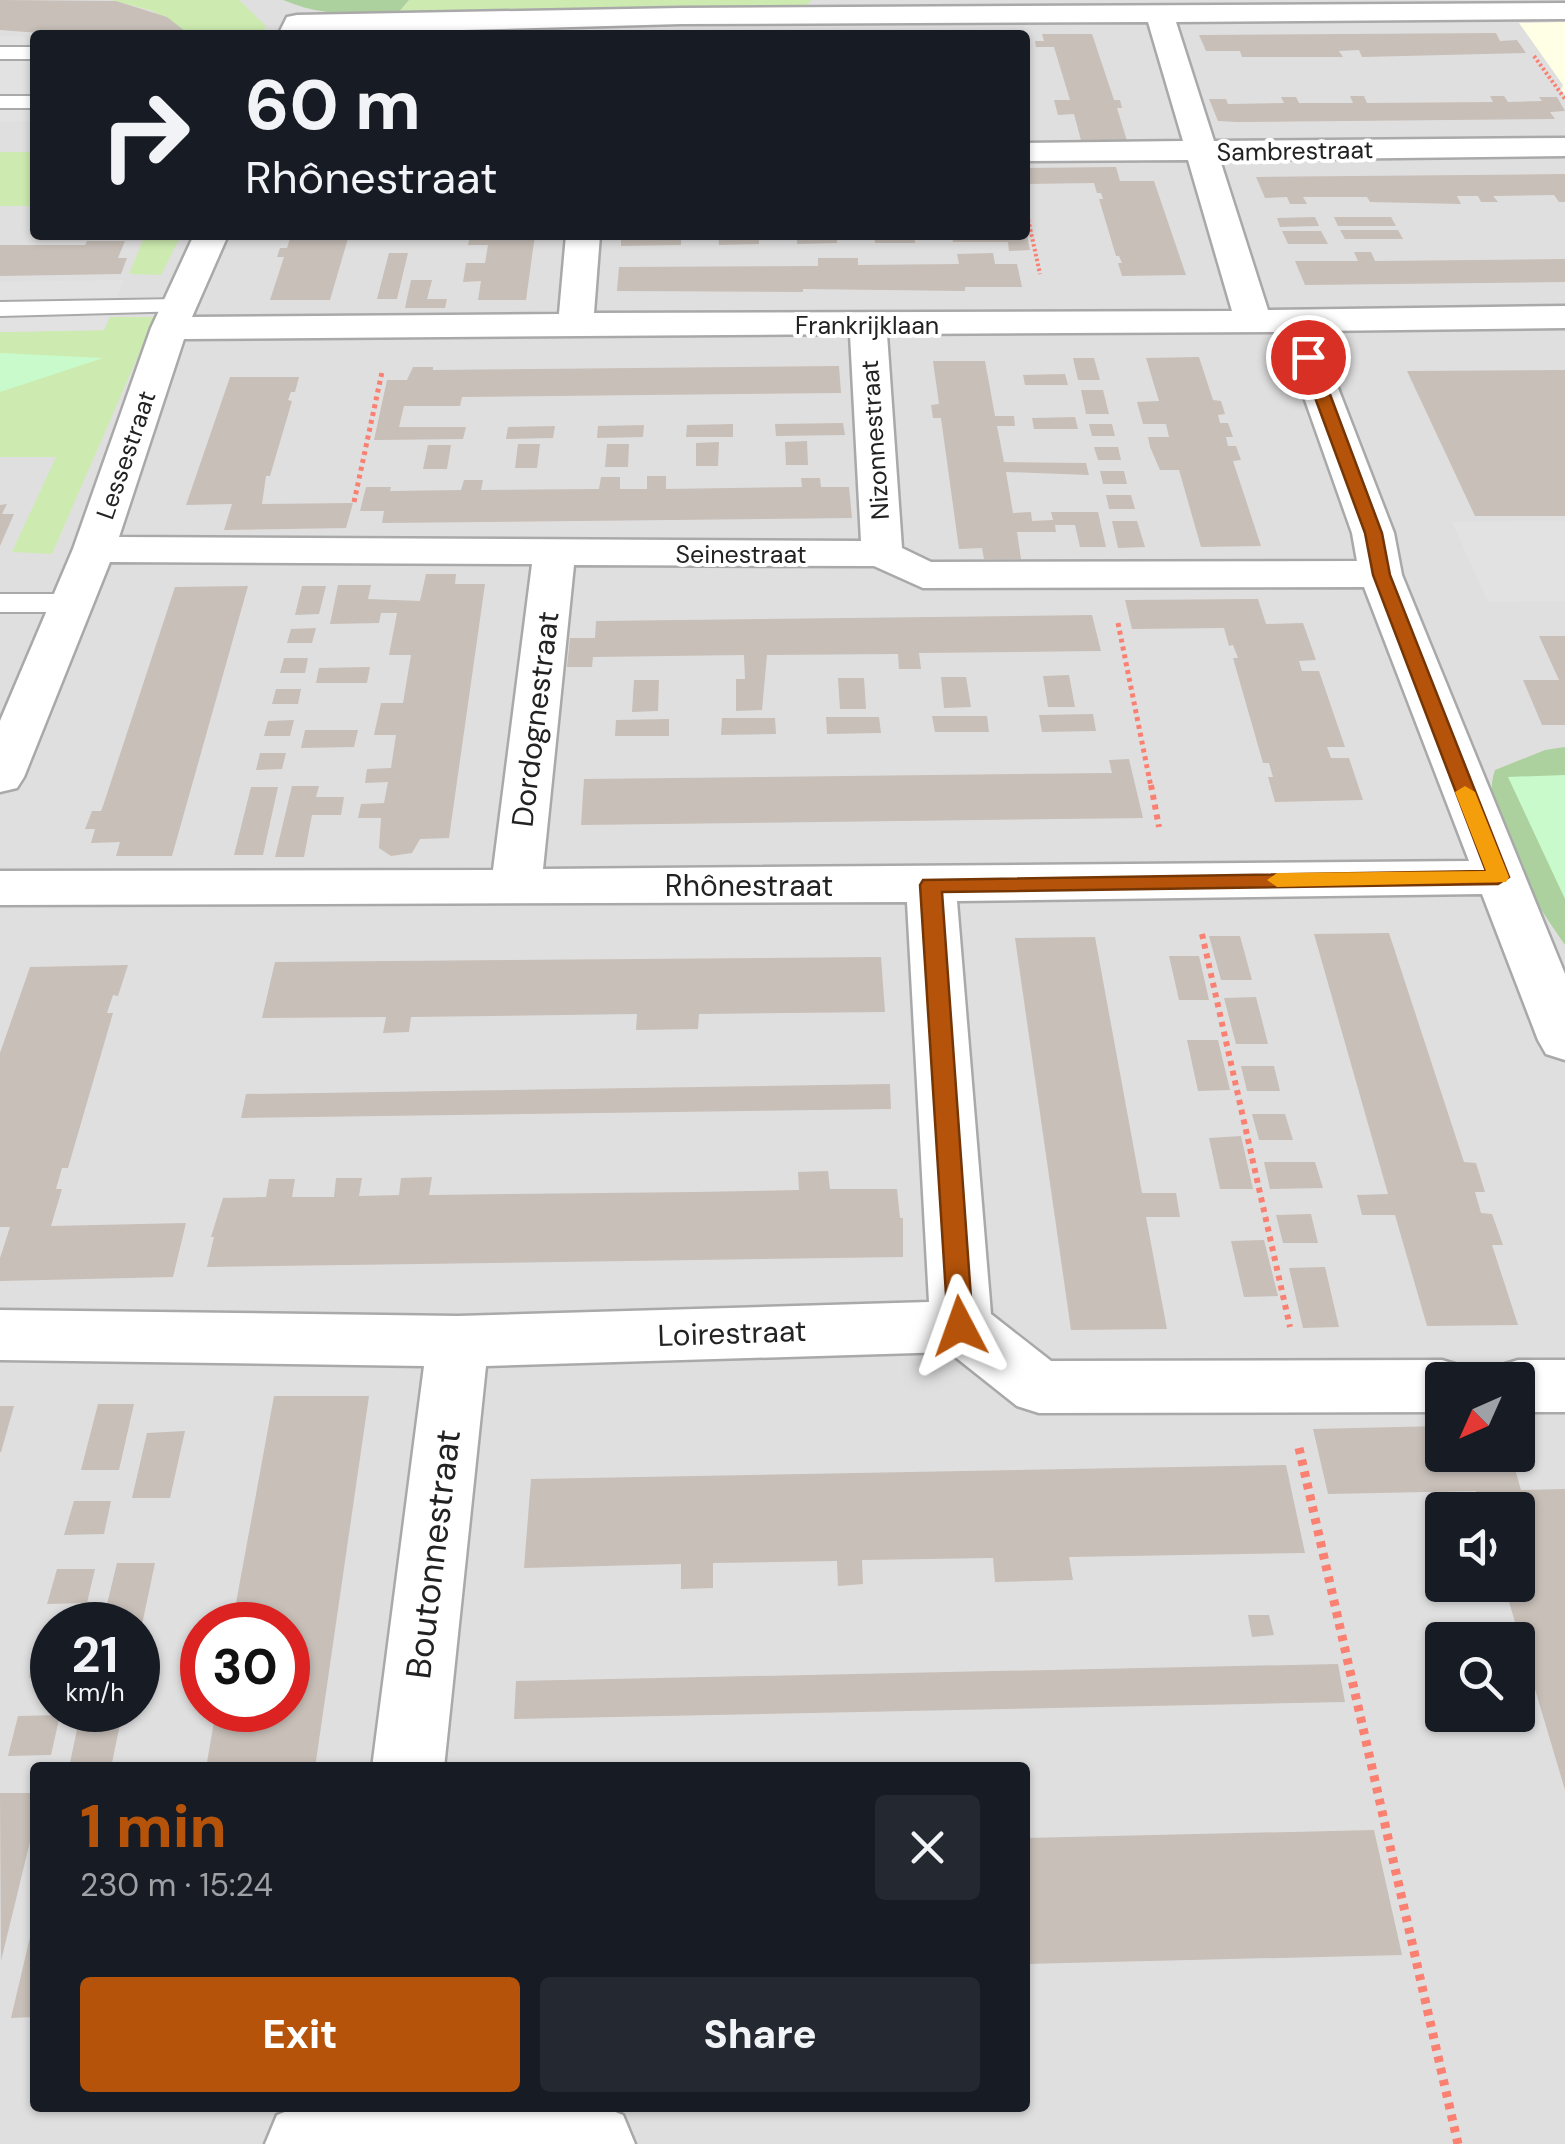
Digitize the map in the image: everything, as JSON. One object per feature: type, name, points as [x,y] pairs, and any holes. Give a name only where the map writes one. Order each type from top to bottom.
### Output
[{"type":"street","points":[[294,29],[1512,6],[1565,11]]},
{"type":"street","points":[[1160,15],[1199,152],[1373,533],[1381,575],[1565,1040]]},
{"type":"street","name":"Sambrestraat","points":[[1030,152],[1565,147]]},
{"type":"street","name":"Lessestraat","points":[[0,776],[94,549],[174,317],[208,240]]},
{"type":"street","points":[[576,322],[583,240]]},
{"type":"street","name":"Frankrijklaan","points":[[174,317],[392,324],[868,326],[1565,317]]},
{"type":"street","name":"Nizonnestraat","points":[[868,326],[882,554]]},
{"type":"street","name":"Seinestraat","points":[[94,549],[882,554],[922,575],[1381,575]]},
{"type":"street","name":"Dordognestraat","points":[[516,884],[554,554]]},
{"type":"street","name":"Rhônestraat","points":[[0,888],[931,885],[1498,877]]},
{"type":"street","points":[[931,885],[960,1326],[1039,1387],[1425,1386]]},
{"type":"street","name":"Loirestraat","points":[[0,1334],[458,1341],[960,1326]]},
{"type":"street","name":"Boutonnestraat","points":[[409,1762],[458,1341]]},
{"type":"street","points":[[1535,1386],[1565,1386]]},
{"type":"street","points":[[347,2124],[594,2144]]},
{"type":"lane","points":[[0,53],[30,53]]},
{"type":"lane","points":[[0,102],[30,102]]},
{"type":"lane","points":[[0,309],[174,317]]},
{"type":"lane","points":[[0,603],[70,602]]},
{"type":"path","points":[[1030,229],[1051,324]]},
{"type":"path","points":[[343,552],[392,324]]},
{"type":"path","points":[[1108,574],[1295,1386],[1458,2144]]},
{"type":"shaded area","points":[[0,0],[1565,0],[1565,2144],[0,2144]]},
{"type":"shaded area","points":[[1565,22],[1565,95],[1563,85],[1519,23]]},
{"type":"shaded area","points":[[0,36],[30,37],[30,121],[0,122]]},
{"type":"shaded area","points":[[124,280],[104,330],[0,332],[0,282]]},
{"type":"shaded area","points":[[1565,521],[1565,601],[1488,602],[1452,522]]},
{"type":"green space","points":[[111,0],[239,0],[266,26],[264,30],[182,30],[153,11]]},
{"type":"green space","points":[[283,0],[409,0],[397,14],[367,14],[325,12]]},
{"type":"green space","points":[[409,0],[812,0],[804,7],[773,10],[397,14]]},
{"type":"green space","points":[[0,152],[30,152],[30,206],[0,206]]},
{"type":"green space","points":[[143,240],[178,240],[161,275],[129,274]]},
{"type":"green space","points":[[110,317],[155,317],[52,554],[12,552],[56,457],[0,457],[0,332],[104,330]]},
{"type":"green space","points":[[0,353],[103,358],[0,392]]},
{"type":"green space","points":[[1565,747],[1565,945],[1513,861],[1494,813],[1492,790],[1495,770],[1545,750]]},
{"type":"green space","points":[[1565,775],[1565,899],[1508,777]]},
{"type":"building","points":[[0,0],[116,1],[167,17],[184,30],[30,32],[0,30]]},
{"type":"building","points":[[1496,33],[1500,41],[1517,40],[1526,53],[1362,57],[1359,50],[1339,51],[1343,57],[1242,57],[1240,51],[1206,51],[1199,35]]},
{"type":"building","points":[[1042,34],[1092,34],[1114,100],[1120,100],[1122,108],[1117,108],[1128,144],[1082,144],[1074,114],[1058,115],[1054,100],[1070,100],[1054,47],[1036,47],[1035,41],[1044,41]]},
{"type":"building","points":[[1350,96],[1364,96],[1367,103],[1493,102],[1490,96],[1504,96],[1508,102],[1542,101],[1539,97],[1557,97],[1565,111],[1550,112],[1555,119],[1237,122],[1218,121],[1209,99],[1226,99],[1228,104],[1284,103],[1281,97],[1296,97],[1299,103],[1353,103]]},
{"type":"building","points":[[1116,167],[1120,181],[1154,181],[1186,275],[1122,276],[1118,263],[1122,263],[1116,256],[1099,199],[1103,199],[1094,183],[1030,184],[1030,168]]},
{"type":"building","points":[[1565,174],[1565,202],[1559,202],[1554,195],[1493,196],[1498,202],[1481,202],[1478,196],[1457,196],[1461,204],[1303,197],[1307,204],[1290,204],[1287,197],[1265,198],[1256,177]]},
{"type":"building","points":[[1315,217],[1319,226],[1280,227],[1277,218]]},
{"type":"building","points":[[1334,217],[1391,217],[1396,226],[1338,226]]},
{"type":"building","points":[[1340,230],[1398,230],[1403,239],[1345,239]]},
{"type":"building","points":[[1282,231],[1321,231],[1328,244],[1288,244]]},
{"type":"building","points":[[289,240],[348,240],[330,300],[270,300],[284,257],[277,257],[280,248],[287,248]]},
{"type":"building","points":[[469,240],[534,240],[526,300],[478,300],[481,281],[463,282],[466,263],[485,263],[488,245],[468,245]]},
{"type":"building","points":[[621,240],[681,240],[681,245],[621,246]]},
{"type":"building","points":[[718,240],[759,240],[759,244],[719,245]]},
{"type":"building","points":[[797,240],[837,240],[837,243],[797,244]]},
{"type":"building","points":[[875,240],[915,240],[915,243]]},
{"type":"building","points":[[1028,240],[1030,250],[1009,251],[1008,242],[953,242]]},
{"type":"building","points":[[87,241],[125,241],[118,258],[127,258],[121,274],[0,276],[0,245],[85,245]]},
{"type":"building","points":[[1354,252],[1371,252],[1375,261],[1565,259],[1565,282],[1305,285],[1295,261],[1358,261]]},
{"type":"building","points":[[389,253],[408,253],[397,299],[377,299]]},
{"type":"building","points":[[993,253],[995,264],[1017,264],[1022,287],[965,287],[965,291],[617,291],[619,267],[818,266],[818,258],[858,258],[858,265],[959,264],[957,254]]},
{"type":"building","points":[[411,280],[432,280],[427,299],[447,299],[445,308],[405,308]]},
{"type":"building","points":[[1199,357],[1213,400],[1221,401],[1225,414],[1218,415],[1220,423],[1228,423],[1233,437],[1226,437],[1228,446],[1236,446],[1241,460],[1233,461],[1261,546],[1201,547],[1179,470],[1160,470],[1150,447],[1148,437],[1169,437],[1166,424],[1143,424],[1137,402],[1159,401],[1146,358]]},
{"type":"building","points":[[1073,358],[1094,358],[1100,380],[1078,380]]},
{"type":"building","points":[[933,361],[985,361],[995,416],[1014,416],[1015,426],[997,426],[1004,462],[1086,463],[1089,475],[1006,472],[1013,513],[1031,512],[1032,521],[1053,520],[1051,512],[1098,512],[1106,547],[1080,547],[1075,525],[1055,525],[1056,532],[1017,532],[1021,559],[984,559],[982,548],[959,549],[941,418],[933,418],[931,405],[939,404]]},
{"type":"building","points":[[839,366],[841,393],[462,397],[460,406],[404,406],[399,427],[466,427],[463,439],[374,440],[387,380],[407,380],[413,367],[433,370]]},
{"type":"building","points":[[1565,370],[1565,516],[1475,516],[1407,371]]},
{"type":"building","points":[[1065,374],[1068,385],[1025,385],[1023,375]]},
{"type":"building","points":[[230,377],[299,377],[288,400],[292,401],[270,476],[266,476],[262,504],[353,503],[346,528],[224,530],[232,504],[186,505]]},
{"type":"building","points":[[1081,390],[1103,390],[1109,414],[1086,414]]},
{"type":"building","points":[[1075,417],[1078,429],[1034,429],[1032,418]]},
{"type":"building","points":[[843,423],[845,435],[776,436],[775,424]]},
{"type":"building","points":[[733,424],[733,437],[686,437],[687,425]]},
{"type":"building","points":[[1089,424],[1112,424],[1115,436],[1092,436]]},
{"type":"building","points":[[644,425],[643,437],[597,438],[598,426]]},
{"type":"building","points":[[555,426],[553,438],[506,439],[508,427]]},
{"type":"building","points":[[807,441],[808,465],[786,465],[785,442]]},
{"type":"building","points":[[719,442],[718,466],[696,466],[696,443]]},
{"type":"building","points":[[518,444],[540,444],[537,468],[515,468]]},
{"type":"building","points":[[607,444],[629,444],[628,467],[605,467]]},
{"type":"building","points":[[428,445],[451,445],[447,469],[423,469]]},
{"type":"building","points":[[1094,447],[1118,447],[1121,460],[1098,460]]},
{"type":"building","points":[[1100,471],[1124,471],[1127,484],[1103,484]]},
{"type":"building","points":[[647,476],[666,476],[666,489],[802,487],[801,478],[820,478],[821,487],[849,487],[852,518],[382,523],[384,511],[360,511],[366,487],[391,487],[390,491],[461,490],[464,480],[483,480],[481,490],[599,489],[601,477],[620,477],[620,489],[647,489]]},
{"type":"building","points":[[1106,495],[1131,495],[1135,509],[1109,509]]},
{"type":"building","points":[[7,504],[2,514],[14,514],[0,546],[0,505]]},
{"type":"building","points":[[1112,521],[1137,521],[1145,547],[1118,548]]},
{"type":"building","points":[[426,574],[456,574],[455,584],[485,584],[449,838],[420,839],[412,853],[391,856],[379,848],[381,818],[358,818],[361,804],[384,803],[388,782],[365,783],[367,769],[391,768],[396,735],[374,735],[381,703],[403,703],[411,655],[389,655],[397,613],[381,613],[379,623],[330,624],[338,585],[371,585],[368,599],[420,601]]},
{"type":"building","points":[[248,586],[172,856],[116,856],[120,842],[91,843],[95,829],[85,829],[92,811],[101,811],[103,806],[175,587]]},
{"type":"building","points":[[302,586],[326,586],[319,614],[295,615]]},
{"type":"building","points":[[1258,599],[1266,624],[1303,623],[1316,660],[1299,661],[1302,671],[1319,671],[1345,747],[1327,747],[1331,758],[1349,758],[1363,800],[1275,802],[1268,777],[1273,777],[1269,763],[1263,763],[1233,658],[1238,658],[1233,645],[1229,646],[1224,628],[1132,629],[1125,600]]},
{"type":"building","points":[[1092,615],[1101,651],[919,653],[921,669],[899,669],[898,654],[767,655],[762,710],[736,711],[736,679],[745,679],[744,655],[593,657],[592,667],[567,667],[570,638],[595,638],[596,621]]},
{"type":"building","points":[[316,628],[312,643],[287,643],[291,629]]},
{"type":"building","points":[[1539,636],[1565,636],[1565,725],[1542,725],[1523,680],[1559,680]]},
{"type":"building","points":[[284,658],[308,658],[305,673],[280,673]]},
{"type":"building","points":[[370,667],[367,683],[316,683],[319,668]]},
{"type":"building","points":[[1069,675],[1075,707],[1048,707],[1043,676]]},
{"type":"building","points":[[941,677],[966,677],[971,707],[944,708]]},
{"type":"building","points":[[838,678],[864,678],[866,709],[840,709]]},
{"type":"building","points":[[634,680],[659,680],[658,711],[632,712]]},
{"type":"building","points":[[276,689],[301,689],[298,704],[272,704]]},
{"type":"building","points":[[1093,714],[1096,731],[1042,732],[1039,715]]},
{"type":"building","points":[[932,716],[987,716],[989,732],[935,732]]},
{"type":"building","points":[[826,717],[879,717],[881,733],[827,734]]},
{"type":"building","points":[[722,718],[775,718],[776,734],[721,735]]},
{"type":"building","points":[[669,719],[669,736],[615,736],[616,720]]},
{"type":"building","points":[[294,720],[290,736],[264,736],[268,721]]},
{"type":"building","points":[[305,730],[358,730],[354,747],[301,748]]},
{"type":"building","points":[[260,753],[286,753],[282,769],[256,770]]},
{"type":"building","points":[[1129,759],[1143,818],[581,825],[584,779],[1112,773],[1109,760]]},
{"type":"building","points":[[292,786],[319,786],[316,797],[344,797],[341,815],[312,815],[304,857],[275,857]]},
{"type":"building","points":[[251,787],[278,787],[263,855],[234,855]]},
{"type":"building","points":[[1389,933],[1464,1162],[1476,1163],[1485,1192],[1475,1192],[1481,1213],[1492,1214],[1503,1245],[1492,1245],[1518,1325],[1427,1326],[1395,1215],[1362,1215],[1357,1195],[1388,1194],[1314,934]]},
{"type":"building","points":[[1209,936],[1240,936],[1252,980],[1221,980]]},
{"type":"building","points":[[1095,937],[1142,1193],[1176,1193],[1180,1217],[1146,1217],[1167,1329],[1071,1330],[1015,938]]},
{"type":"building","points":[[1169,956],[1199,956],[1209,1000],[1179,1000]]},
{"type":"building","points":[[881,957],[885,1012],[699,1014],[698,1029],[636,1030],[637,1014],[411,1017],[409,1032],[383,1033],[386,1017],[262,1018],[275,962]]},
{"type":"building","points":[[128,965],[118,996],[113,995],[107,1013],[113,1013],[68,1168],[62,1168],[56,1189],[62,1189],[51,1226],[186,1223],[173,1277],[0,1281],[0,1258],[10,1227],[0,1227],[0,1053],[30,967]]},
{"type":"building","points":[[1256,997],[1268,1044],[1236,1044],[1224,998]]},
{"type":"building","points":[[1187,1040],[1218,1040],[1230,1090],[1198,1091]]},
{"type":"building","points":[[1241,1066],[1274,1066],[1280,1091],[1247,1091]]},
{"type":"building","points":[[890,1084],[891,1109],[241,1118],[246,1094]]},
{"type":"building","points":[[1252,1114],[1285,1114],[1293,1140],[1259,1140]]},
{"type":"building","points":[[1241,1136],[1253,1189],[1220,1189],[1209,1138]]},
{"type":"building","points":[[1264,1162],[1315,1162],[1323,1188],[1270,1189]]},
{"type":"building","points":[[828,1171],[830,1189],[897,1189],[903,1218],[903,1257],[207,1267],[223,1198],[266,1197],[269,1179],[295,1179],[292,1197],[334,1197],[336,1178],[362,1178],[359,1196],[399,1195],[401,1178],[432,1177],[429,1195],[695,1192],[799,1190],[798,1172]]},
{"type":"building","points":[[1311,1214],[1318,1243],[1283,1243],[1276,1215]]},
{"type":"building","points":[[1264,1240],[1278,1296],[1244,1297],[1231,1241]]},
{"type":"building","points":[[1325,1267],[1339,1327],[1303,1328],[1289,1268]]},
{"type":"building","points":[[274,1396],[369,1396],[316,1762],[207,1762],[212,1732],[310,1732],[310,1602],[236,1602]]},
{"type":"building","points":[[98,1404],[134,1404],[119,1470],[81,1470]]},
{"type":"building","points":[[0,1406],[14,1406],[1,1452],[0,1452]]},
{"type":"building","points":[[1425,1426],[1425,1472],[1516,1472],[1521,1490],[1565,1489],[1565,1790],[1535,1689],[1535,1622],[1515,1622],[1509,1602],[1535,1602],[1535,1492],[1328,1494],[1313,1429]]},
{"type":"building","points":[[185,1431],[170,1498],[132,1498],[147,1433]]},
{"type":"building","points":[[1286,1465],[1305,1553],[1069,1557],[1073,1580],[995,1582],[993,1558],[862,1560],[863,1584],[838,1586],[837,1561],[713,1563],[713,1588],[681,1589],[681,1564],[524,1568],[531,1479]]},
{"type":"building","points":[[74,1501],[111,1501],[104,1534],[64,1535]]},
{"type":"building","points":[[117,1563],[155,1563],[147,1602],[108,1602]]},
{"type":"building","points":[[57,1569],[95,1569],[87,1602],[48,1602]]},
{"type":"building","points":[[1248,1615],[1269,1615],[1274,1635],[1252,1637]]},
{"type":"building","points":[[1338,1664],[1345,1702],[514,1719],[516,1681]]},
{"type":"building","points":[[18,1716],[30,1716],[30,1732],[56,1732],[51,1755],[8,1756]]},
{"type":"building","points":[[76,1732],[118,1732],[112,1762],[70,1762]]},
{"type":"building","points":[[0,1793],[30,1793],[30,1842],[1,1961]]},
{"type":"building","points":[[1374,1830],[1402,1955],[1030,1964],[1030,1838]]},
{"type":"building","points":[[30,1937],[30,2017],[11,2018]]},
{"type":"slow traffic","points":[[1277,880],[1498,877],[1465,792]]},
{"type":"route","points":[[960,1326],[931,885],[1498,877],[1381,575],[1373,533],[1308,357]]}]
